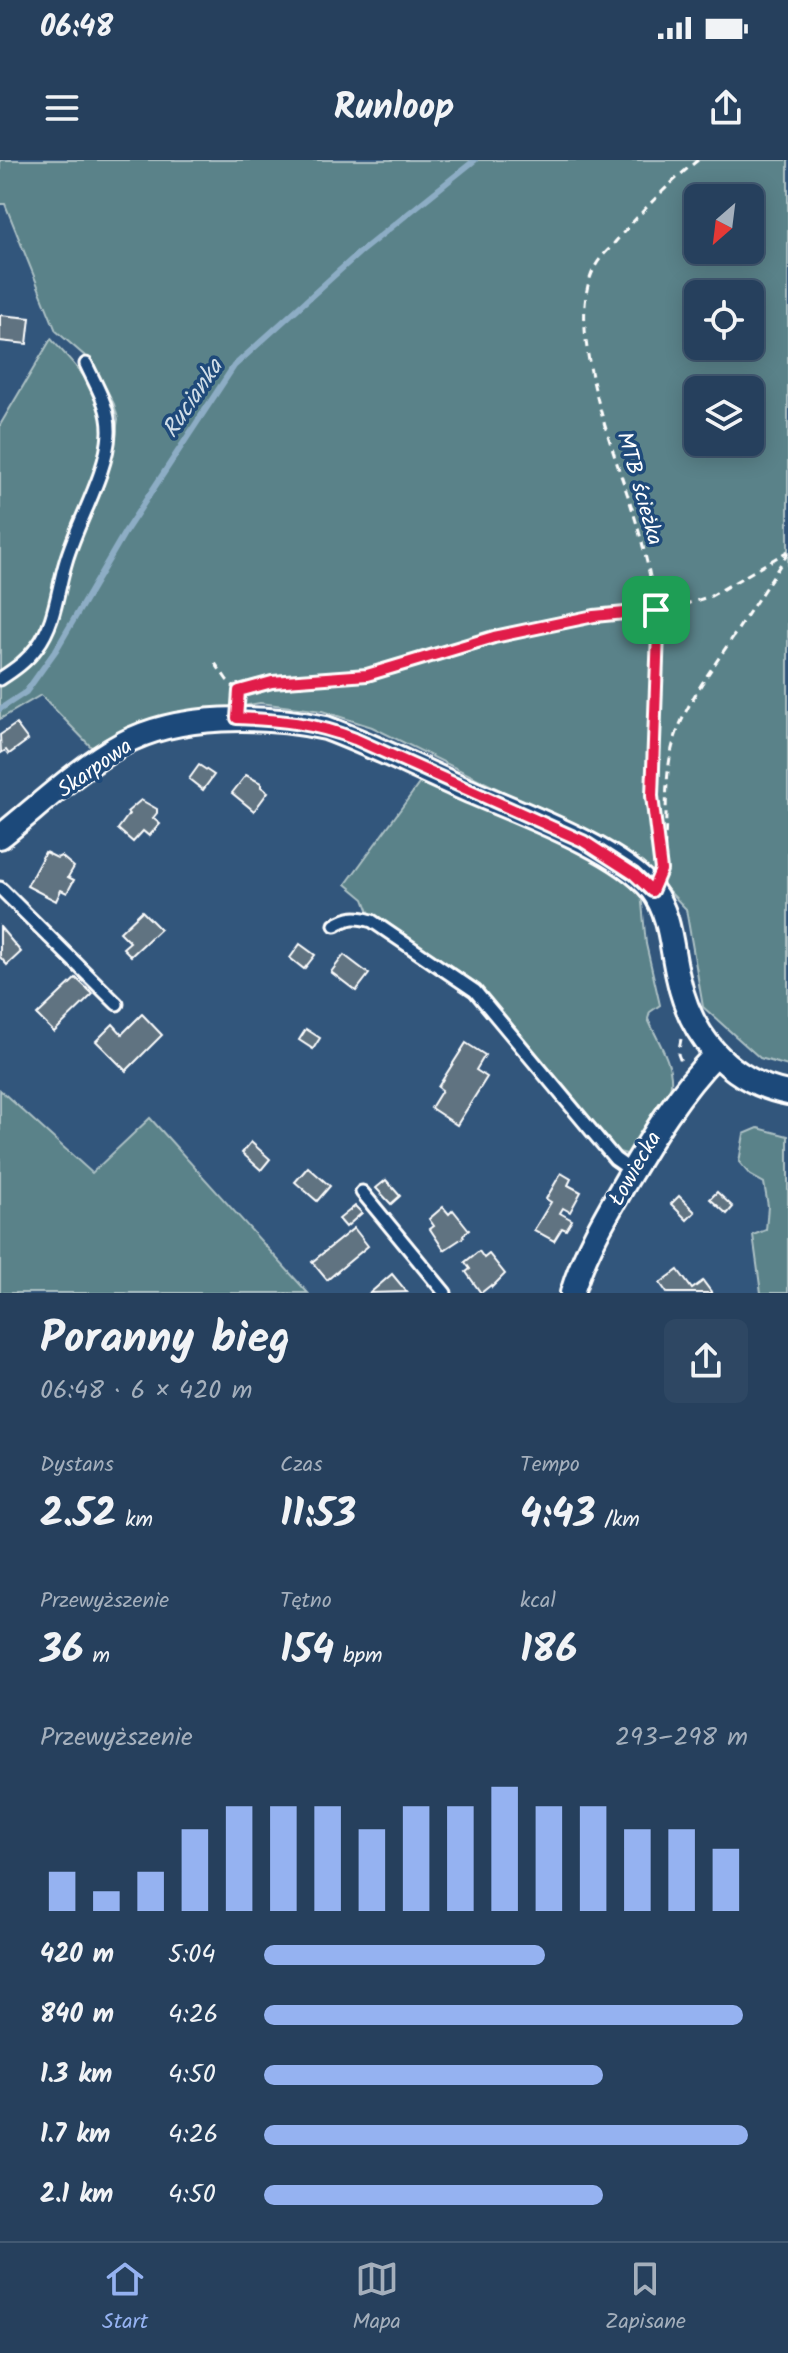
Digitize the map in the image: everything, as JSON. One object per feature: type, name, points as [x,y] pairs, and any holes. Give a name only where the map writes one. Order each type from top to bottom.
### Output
[{"type":"street","name":"Skarpowa","points":[[0,837],[100,757],[124,743],[172,727],[237,718],[292,721],[326,728],[583,841],[634,874],[656,880],[684,1000],[696,1029],[716,1054],[749,1080],[788,1093]]},
{"type":"street","name":"Łowiecka","points":[[572,1293],[590,1247],[632,1171],[673,1105],[716,1054]]},
{"type":"lane","points":[[0,679],[21,665],[38,647],[52,622],[66,560],[105,455],[109,434],[108,411],[86,364]]},
{"type":"lane","points":[[0,888],[117,1004]]},
{"type":"lane","points":[[335,925],[349,917],[372,921],[475,991],[615,1159],[632,1171]]},
{"type":"lane","points":[[362,1192],[445,1293]]},
{"type":"path","name":"MTB ścieżka","points":[[656,880],[652,796],[658,632],[656,610],[636,522],[599,405],[584,332],[584,295],[596,265],[637,217],[698,160]]},
{"type":"path","points":[[239,691],[272,682],[367,675],[494,637],[594,616],[656,610],[711,596],[788,552]]},
{"type":"path","points":[[656,880],[665,848],[664,805],[670,755],[677,732],[701,684],[788,552]]},
{"type":"path","points":[[215,663],[239,691]]},
{"type":"path","points":[[237,718],[239,691]]},
{"type":"green space","points":[[0,160],[788,160],[788,1066],[760,1058],[703,1007],[686,909],[650,871],[588,833],[372,727],[322,711],[260,703],[167,719],[97,753],[41,695],[0,719],[0,425],[51,339],[90,385],[104,415],[96,468],[60,558],[71,559],[113,452],[118,419],[114,404],[93,363],[56,331],[5,204],[0,204]]},
{"type":"green space","points":[[424,777],[583,850],[612,867],[641,893],[646,944],[660,1005],[650,1012],[648,1019],[667,1059],[671,1084],[660,1110],[630,1155],[619,1152],[480,985],[369,912],[364,899],[346,884]]},
{"type":"green space","points":[[0,1090],[92,1173],[150,1118],[308,1293],[0,1293]]},
{"type":"green space","points":[[758,1128],[788,1136],[788,1293],[761,1293],[753,1235],[766,1230],[768,1206],[764,1183],[750,1175],[739,1162],[744,1134]]},
{"type":"building","points":[[0,315],[30,318],[27,344],[0,341]]},
{"type":"building","points":[[16,724],[28,740],[9,754],[6,750],[1,753],[0,735]]},
{"type":"building","points":[[199,765],[214,775],[203,790],[189,779]]},
{"type":"building","points":[[246,775],[261,783],[261,787],[268,792],[254,811],[232,793]]},
{"type":"building","points":[[141,800],[157,809],[153,818],[160,824],[149,836],[143,831],[133,842],[118,829],[129,814],[127,812]]},
{"type":"building","points":[[45,852],[57,858],[61,856],[74,867],[68,877],[74,880],[67,893],[61,890],[56,901],[27,886]]},
{"type":"building","points":[[142,911],[160,929],[131,956],[123,948],[130,942],[120,932]]},
{"type":"building","points":[[0,927],[21,952],[7,965],[0,957]]},
{"type":"building","points":[[300,944],[315,955],[304,969],[290,958]]},
{"type":"building","points":[[344,955],[369,974],[356,991],[331,972]]},
{"type":"building","points":[[76,978],[93,994],[54,1032],[37,1015]]},
{"type":"building","points":[[142,1014],[162,1035],[126,1071],[96,1041],[113,1024],[122,1034]]},
{"type":"building","points":[[306,1029],[320,1038],[313,1049],[299,1040]]},
{"type":"building","points":[[466,1043],[485,1055],[476,1070],[487,1077],[457,1125],[431,1108],[442,1090],[438,1087]]},
{"type":"building","points":[[251,1142],[270,1159],[261,1170],[242,1153]]},
{"type":"building","points":[[308,1167],[330,1186],[317,1201],[295,1182]]},
{"type":"building","points":[[561,1173],[571,1179],[568,1185],[581,1192],[570,1212],[563,1208],[560,1213],[572,1220],[554,1241],[534,1230],[551,1202],[546,1199]]},
{"type":"building","points":[[386,1180],[400,1196],[391,1204],[376,1188]]},
{"type":"building","points":[[717,1192],[733,1207],[727,1214],[710,1199]]},
{"type":"building","points":[[679,1196],[695,1212],[687,1220],[671,1204]]},
{"type":"building","points":[[355,1206],[362,1213],[346,1227],[339,1219]]},
{"type":"building","points":[[443,1207],[449,1214],[453,1210],[469,1230],[444,1250],[430,1229],[434,1226],[429,1219]]},
{"type":"building","points":[[354,1228],[368,1246],[327,1280],[312,1262]]},
{"type":"building","points":[[479,1251],[484,1258],[489,1254],[505,1274],[481,1293],[466,1272],[470,1269],[465,1262]]},
{"type":"building","points":[[678,1270],[692,1289],[703,1281],[712,1293],[667,1293],[660,1283]]},
{"type":"building","points":[[392,1274],[407,1292],[370,1293]]},
{"type":"waterway","name":"Rucianka","points":[[0,709],[26,692],[56,650],[125,532],[234,366],[359,253],[475,160]]},
{"type":"route","points":[[656,610],[658,632],[652,796],[661,870],[652,891],[634,874],[583,841],[355,739],[326,728],[292,721],[237,718],[239,691],[272,682],[367,675],[494,637],[594,616],[656,610]]}]
